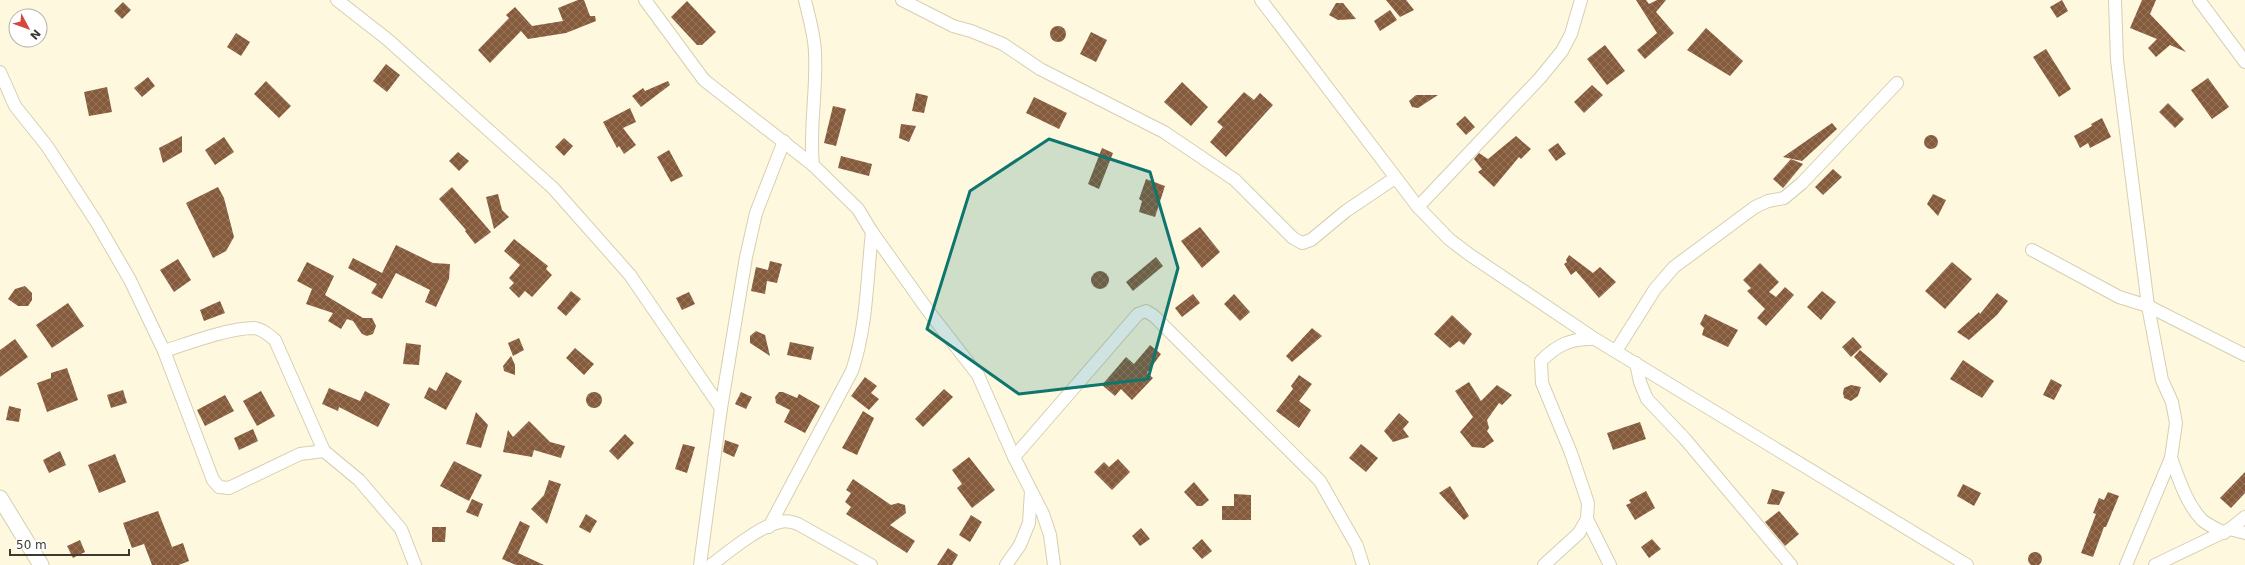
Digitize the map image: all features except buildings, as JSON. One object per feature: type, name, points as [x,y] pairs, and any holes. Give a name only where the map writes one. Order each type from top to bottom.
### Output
[{"type":"street","points":[[337,0],[387,39],[554,188],[630,274],[721,408]]},
{"type":"street","points":[[645,0],[704,80],[813,165],[854,205],[872,232],[978,376],[1014,456],[1043,514],[1050,535],[1054,565]]},
{"type":"street","points":[[805,0],[815,54],[816,92],[811,139],[813,165]]},
{"type":"street","points":[[902,0],[953,26],[972,31],[1003,44],[1040,68],[1164,132],[1236,180],[1293,238],[1302,242],[1316,236],[1346,211],[1395,178]]},
{"type":"street","points":[[1261,0],[1395,178],[1418,207],[1450,239],[1475,259],[1595,339],[1967,565]]},
{"type":"street","points":[[1418,207],[1540,78],[1562,51],[1571,34],[1581,0]]},
{"type":"street","points":[[2115,0],[2118,60],[2148,306],[2162,380],[2172,402],[2176,423],[2171,458],[2126,565]]},
{"type":"street","points":[[2198,0],[2245,62]]},
{"type":"street","points":[[0,72],[15,106],[46,146],[97,223],[130,280],[164,351],[213,480],[219,486],[229,488],[300,454],[324,451]]},
{"type":"street","points":[[1616,351],[1655,289],[1674,267],[1755,207],[1768,201],[1784,198],[1802,183],[1897,83]]},
{"type":"street","points":[[700,565],[721,408],[737,306],[756,212],[784,141]]},
{"type":"street","points":[[769,527],[852,371],[858,354],[864,316],[872,232]]},
{"type":"street","points":[[2032,250],[2119,297],[2148,306],[2245,355]]},
{"type":"street","points":[[1014,456],[1138,314],[1146,311],[1154,316],[1320,481],[1357,546],[1363,565]]},
{"type":"street","points":[[164,351],[224,333],[254,328],[265,332],[275,340],[324,451],[359,480],[401,529],[415,565]]},
{"type":"street","points":[[1544,565],[1579,534],[1587,519],[1588,503],[1571,453],[1542,383],[1541,361],[1550,352],[1578,338],[1595,339]]},
{"type":"street","points":[[1636,363],[1640,382],[1647,398],[1685,439],[1790,565]]},
{"type":"street","points":[[2171,458],[2187,498],[2203,520],[2227,531],[2245,533]]},
{"type":"street","points":[[1006,565],[1020,545],[1029,523],[1031,491]]},
{"type":"street","points":[[0,498],[41,565]]},
{"type":"street","points":[[2155,565],[2227,531],[2245,517]]},
{"type":"street","points":[[1587,519],[1610,565]]},
{"type":"street","points":[[711,565],[769,527],[783,521],[798,524],[871,565]]},
{"type":"highlighted area","points":[[1049,139],[1150,172],[1178,268],[1148,379],[1019,394],[927,329],[970,191]]}]
